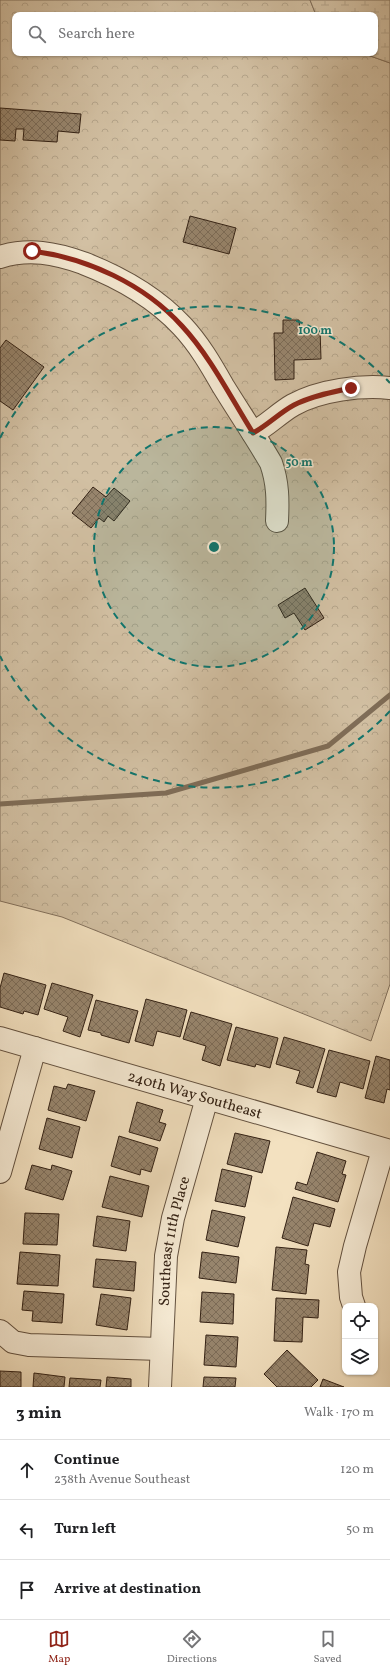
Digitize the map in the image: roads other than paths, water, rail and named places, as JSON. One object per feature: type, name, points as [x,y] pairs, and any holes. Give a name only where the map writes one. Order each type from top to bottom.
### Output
[{"type":"street","points":[[0,257],[32,251],[53,254],[101,270],[130,284],[160,306],[182,326],[202,352],[271,463],[276,478],[278,493],[277,521]]},
{"type":"street","points":[[253,433],[266,426],[279,414],[295,404],[322,395],[351,388],[372,386],[390,388]]},
{"type":"street","name":"240th Way Southeast","points":[[0,1038],[387,1150]]},
{"type":"street","points":[[0,1172],[35,1048]]},
{"type":"street","name":"Southeast 11th Place","points":[[160,1387],[166,1256],[173,1218],[207,1098]]},
{"type":"street","points":[[353,1303],[351,1297],[349,1272],[355,1246],[387,1150]]},
{"type":"street","points":[[2,1333],[13,1342],[29,1345],[161,1350]]},
{"type":"waterway","points":[[0,804],[166,793],[328,746],[390,695]]}]
